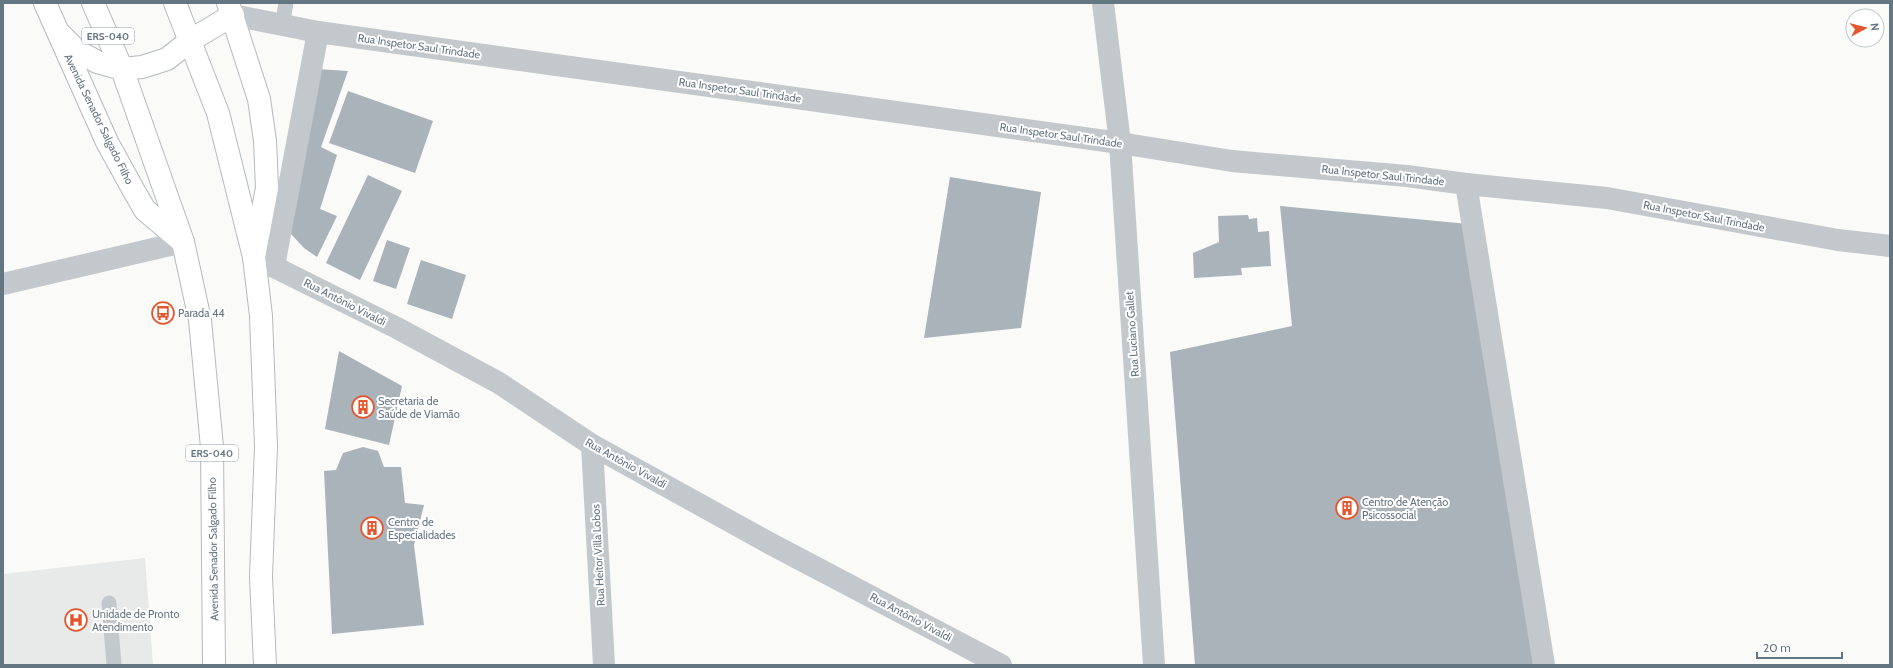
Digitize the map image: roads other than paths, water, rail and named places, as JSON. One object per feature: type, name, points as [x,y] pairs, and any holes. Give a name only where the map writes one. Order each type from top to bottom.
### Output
[{"type":"main road","name":"Avenida Senador Salgado Filho","points":[[45,3],[107,142],[145,210],[183,242]]},
{"type":"main road","name":"Avenida Senador Salgado Filho","points":[[93,3],[122,69],[146,133],[183,242],[200,320],[212,448],[214,665]]},
{"type":"main road","points":[[175,3],[191,40],[218,113],[254,257],[261,316],[266,446],[261,577],[265,665]]},
{"type":"main road","points":[[57,31],[76,50],[98,62],[122,69],[142,67],[167,59],[231,9],[259,99],[265,141],[267,188],[254,257]]},
{"type":"street","name":"Rua Luciano Gallet","points":[[1103,3],[1120,142],[1154,665]]},
{"type":"street","name":"Rua Inspetor Saul Trindade","points":[[231,9],[282,26],[318,32],[1120,142],[1232,161],[1407,176],[1466,184],[1607,198],[1838,240],[1890,246]]},
{"type":"street","points":[[274,266],[318,32]]},
{"type":"street","points":[[1466,184],[1544,665]]},
{"type":"street","points":[[3,284],[183,242]]},
{"type":"street","name":"Rua Antônio Vivaldi","points":[[254,257],[396,328],[499,383],[592,445],[771,544],[1001,665]]},
{"type":"street","name":"Rua Heitor Villa Lobos","points":[[592,445],[604,665]]},
{"type":"lane","points":[[282,26],[286,3]]},
{"type":"lane","points":[[109,603],[114,665]]},
{"type":"place","name":"Parada 44","points":[[163,313]]},
{"type":"place","name":"Secretaria de Saúde de Viamão","points":[[363,407]]},
{"type":"place","name":"Centro de Atenção Psicossocial","points":[[1347,508]]},
{"type":"place","name":"Centro de Especialidades","points":[[372,528]]},
{"type":"place","name":"Unidade de Pronto Atendimento","points":[[76,620]]}]
